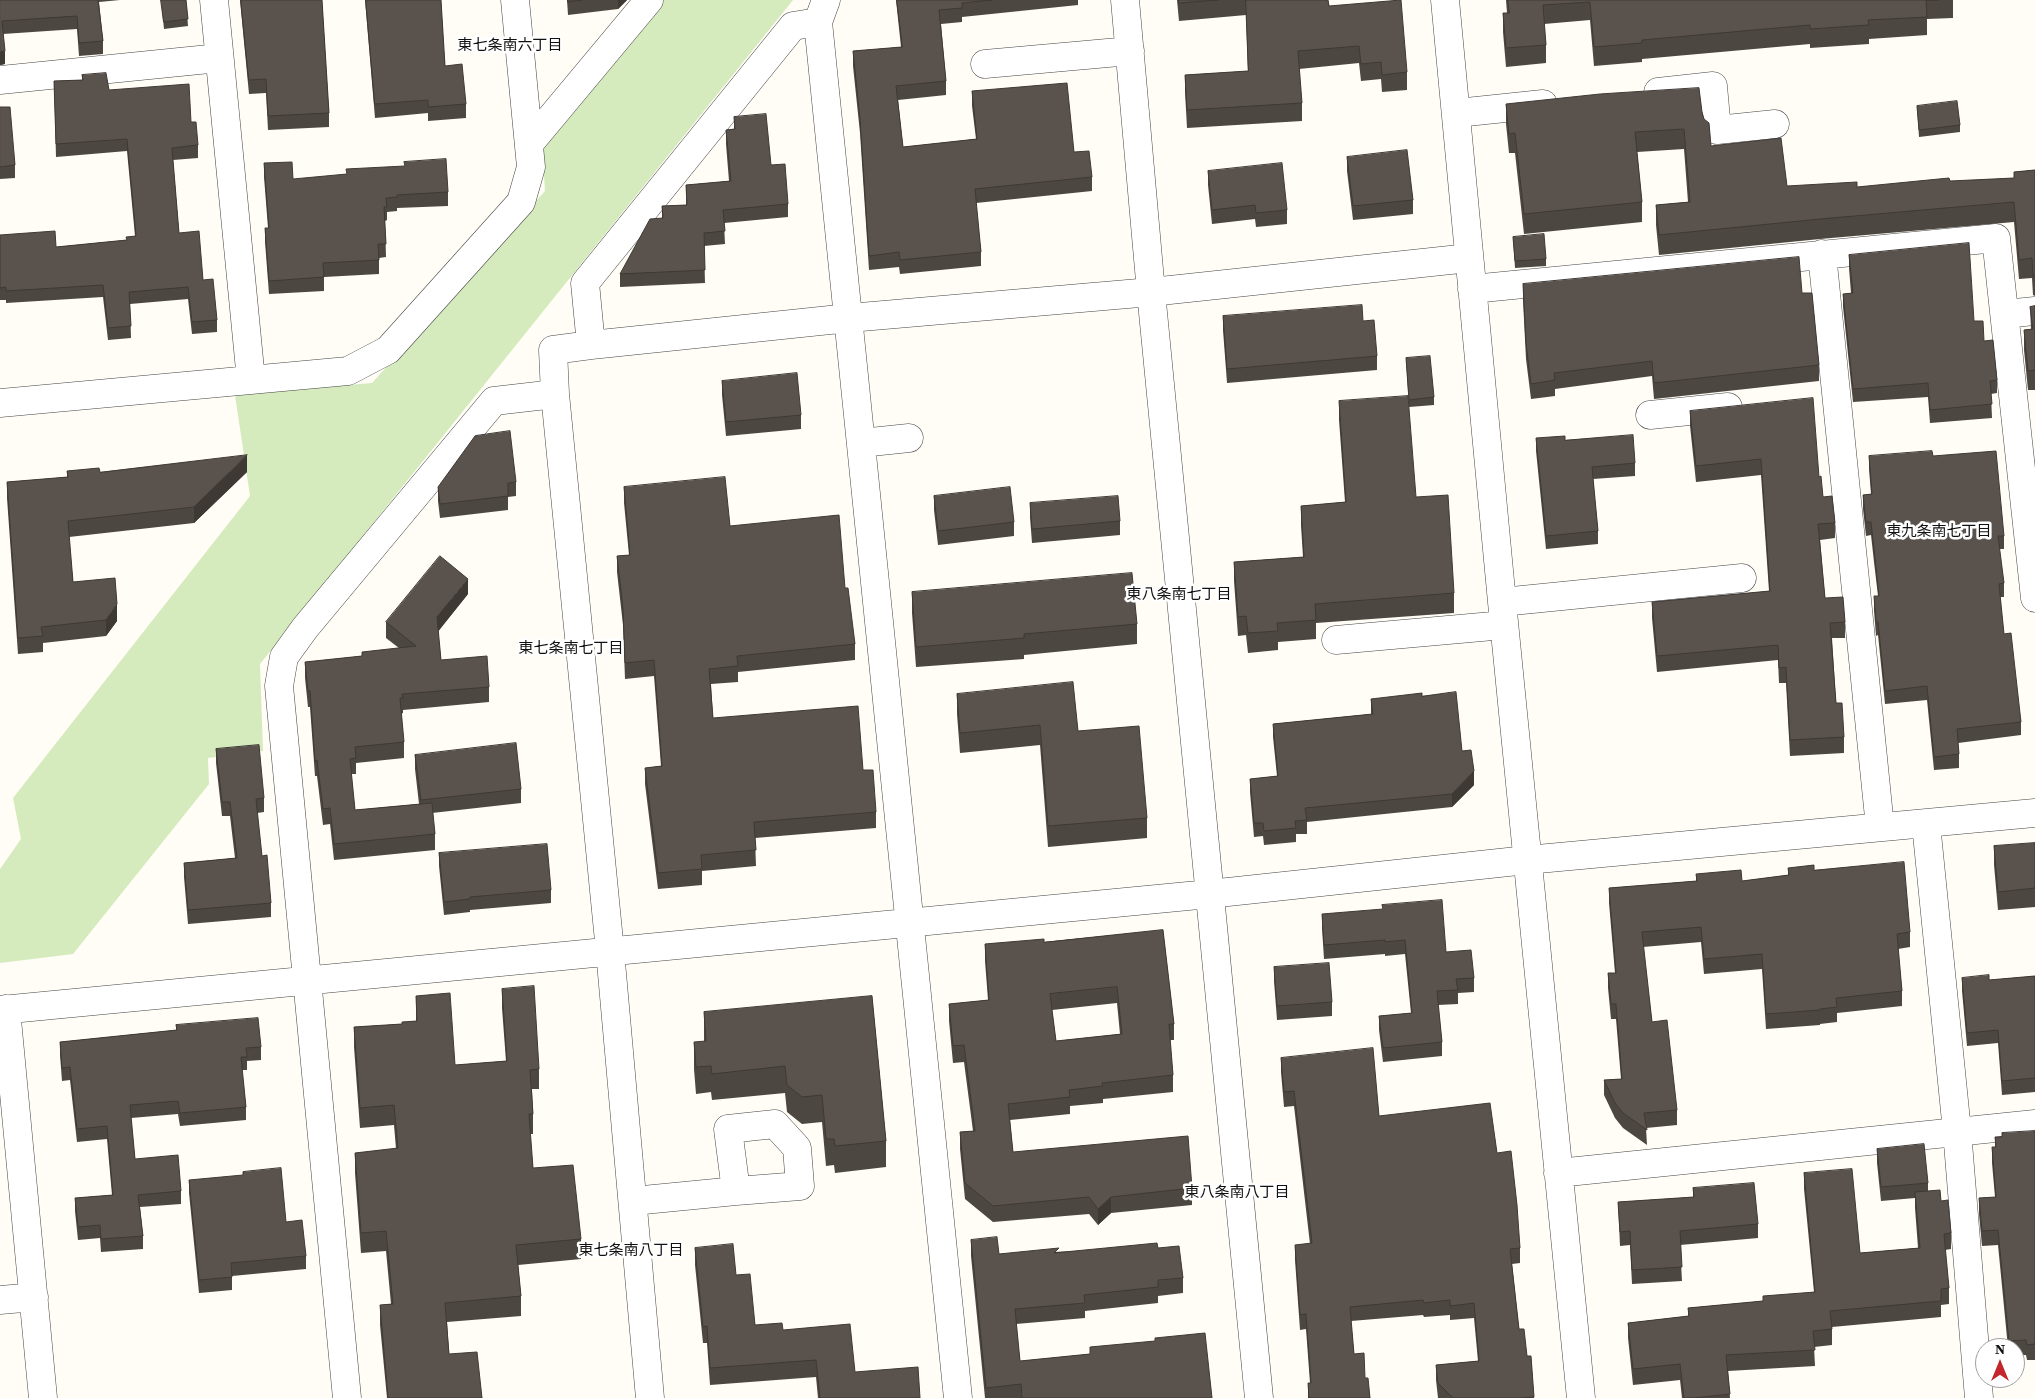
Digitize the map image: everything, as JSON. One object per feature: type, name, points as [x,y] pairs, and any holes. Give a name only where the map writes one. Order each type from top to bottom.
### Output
[{"type":"street","points":[[214,0],[251,380]]},
{"type":"street","points":[[0,403],[348,371],[388,350],[521,202],[531,167],[515,0]]},
{"type":"street","points":[[529,144],[649,0]]},
{"type":"street","points":[[1125,0],[1151,292],[1259,1398]]},
{"type":"street","points":[[1445,0],[1527,860],[1581,1398]]},
{"type":"street","points":[[591,345],[585,283],[794,26],[822,11],[849,318],[958,1398]]},
{"type":"street","points":[[984,64],[1130,51]]},
{"type":"street","points":[[0,80],[219,58]]},
{"type":"street","points":[[1634,94],[1713,86],[1718,130],[1775,124]]},
{"type":"street","points":[[1457,113],[1565,102]]},
{"type":"street","points":[[1472,289],[1996,238],[2035,598]]},
{"type":"street","points":[[1822,254],[1880,827]]},
{"type":"street","points":[[650,1398],[610,951],[555,394],[553,350],[849,318],[1151,292],[1470,258]]},
{"type":"street","points":[[2005,314],[2035,311]]},
{"type":"street","points":[[346,1398],[280,686],[284,657],[305,628],[494,401],[555,394]]},
{"type":"street","points":[[1807,398],[1836,395]]},
{"type":"street","points":[[1650,416],[1748,405]]},
{"type":"street","points":[[862,442],[909,438]]},
{"type":"street","points":[[1336,640],[1742,578]]},
{"type":"street","points":[[44,1398],[3,1010],[1209,894],[1527,860],[2035,813]]},
{"type":"street","points":[[1926,824],[1957,1132],[1979,1398]]},
{"type":"street","points":[[1558,1173],[2035,1124]]},
{"type":"street","points":[[632,1201],[736,1191]]},
{"type":"street","points":[[0,1300],[34,1297]]},
{"type":"green space","points":[[661,0],[793,0],[260,664],[263,751],[208,758],[209,784],[73,954],[0,963],[0,869],[21,839],[13,798],[250,496],[235,395],[372,383],[545,191],[542,143]]},
{"type":"building","points":[[0,0],[98,0],[103,41],[79,43],[77,16],[2,21],[5,51],[0,52]]},
{"type":"building","points":[[161,0],[186,0],[188,19],[164,22]]},
{"type":"building","points":[[241,0],[322,0],[329,113],[268,116],[266,79],[249,80]]},
{"type":"building","points":[[366,0],[441,0],[445,66],[462,64],[466,104],[428,107],[428,100],[375,104]]},
{"type":"building","points":[[897,0],[992,0],[962,3],[962,8],[939,10],[946,81],[896,86],[903,147],[977,139],[972,91],[1067,83],[1074,152],[1089,151],[1092,177],[975,189],[981,252],[900,260],[899,252],[869,256],[860,119],[853,51],[902,47]]},
{"type":"building","points":[[1179,0],[1219,0],[1179,3]]},
{"type":"building","points":[[1246,0],[1328,0],[1329,6],[1401,0],[1407,72],[1382,75],[1381,62],[1361,64],[1359,46],[1298,51],[1302,103],[1187,110],[1185,75],[1248,71]]},
{"type":"building","points":[[1508,0],[1926,0],[1927,17],[1868,20],[1869,25],[1810,29],[1810,25],[1642,40],[1642,43],[1594,47],[1590,2],[1543,5],[1546,45],[1506,48],[1503,13],[1509,13]]},
{"type":"building","points":[[106,73],[109,90],[189,84],[191,122],[196,122],[198,145],[172,148],[179,233],[199,231],[203,280],[213,279],[217,320],[192,322],[188,287],[129,292],[131,326],[108,328],[103,285],[6,291],[6,287],[0,288],[0,235],[55,231],[56,247],[127,240],[126,237],[136,236],[127,139],[56,144],[54,81],[83,80],[82,75]]},
{"type":"building","points":[[1699,88],[1704,119],[1709,123],[1711,146],[1781,138],[1787,186],[1857,182],[1857,187],[1949,178],[1950,181],[2014,178],[2014,172],[2035,170],[2035,276],[2033,276],[2032,258],[2019,260],[2014,202],[1659,235],[1656,205],[1690,202],[1684,129],[1635,132],[1642,202],[1524,214],[1515,133],[1509,134],[1506,104],[1600,94]]},
{"type":"building","points":[[1957,101],[1960,125],[1919,130],[1917,106]]},
{"type":"building","points":[[0,107],[10,107],[15,165],[0,167]]},
{"type":"building","points":[[766,114],[771,165],[785,164],[788,204],[723,210],[725,231],[704,233],[705,270],[620,274],[650,219],[663,218],[662,206],[687,205],[686,185],[731,181],[726,130],[735,129],[734,117]]},
{"type":"building","points":[[1407,150],[1413,200],[1353,206],[1347,157]]},
{"type":"building","points":[[446,159],[448,192],[397,195],[397,197],[386,198],[387,207],[384,207],[386,244],[378,244],[379,260],[323,263],[324,277],[269,281],[265,228],[269,228],[264,163],[292,162],[293,179],[347,174],[346,169],[405,166],[404,162]]},
{"type":"building","points":[[1282,163],[1287,210],[1256,213],[1255,205],[1212,210],[1208,171]]},
{"type":"building","points":[[1544,234],[1546,259],[1515,261],[1513,237]]},
{"type":"building","points":[[1969,243],[1974,321],[1983,321],[1984,341],[1993,340],[1997,380],[1990,381],[1992,404],[1930,410],[1928,383],[1853,389],[1843,294],[1853,293],[1849,255]]},
{"type":"building","points":[[1799,257],[1802,293],[1812,293],[1819,365],[1654,383],[1652,361],[1554,373],[1555,380],[1531,384],[1526,343],[1523,284]]},
{"type":"building","points":[[1362,305],[1363,321],[1374,320],[1377,356],[1227,369],[1223,316]]},
{"type":"building","points":[[2035,306],[2035,370],[2028,371],[2024,330],[2033,329],[2030,307]]},
{"type":"building","points":[[1430,356],[1434,397],[1409,400],[1406,358]]},
{"type":"building","points":[[797,373],[801,415],[726,422],[722,381]]},
{"type":"building","points":[[1408,396],[1416,497],[1448,495],[1454,593],[1315,604],[1316,620],[1277,623],[1278,631],[1248,633],[1246,616],[1238,617],[1234,562],[1304,557],[1301,506],[1346,502],[1339,401]]},
{"type":"building","points":[[1813,398],[1819,477],[1821,476],[1823,497],[1832,496],[1835,523],[1818,524],[1825,598],[1843,597],[1845,622],[1830,623],[1836,703],[1842,703],[1844,737],[1790,740],[1786,667],[1779,668],[1778,645],[1657,656],[1652,602],[1770,591],[1761,459],[1696,466],[1690,411]]},
{"type":"building","points":[[510,431],[516,482],[508,483],[508,496],[440,504],[438,487],[475,436]]},
{"type":"building","points":[[1633,435],[1635,463],[1592,467],[1598,531],[1546,536],[1536,438],[1565,436],[1565,440]]},
{"type":"building","points":[[1932,451],[1933,456],[1996,451],[2004,536],[1998,536],[2004,583],[1999,584],[2004,634],[2011,633],[2021,722],[1957,729],[1959,754],[1934,757],[1927,686],[1885,691],[1878,622],[1876,622],[1874,596],[1879,596],[1871,522],[1866,522],[1863,495],[1872,494],[1869,456]]},
{"type":"building","points":[[247,455],[194,507],[68,521],[73,582],[115,578],[117,604],[106,620],[41,627],[43,636],[18,638],[7,482],[68,477],[67,471],[99,468],[100,472]]},
{"type":"building","points":[[725,477],[730,526],[839,515],[845,588],[848,588],[855,644],[737,656],[738,666],[709,669],[713,718],[858,706],[863,770],[873,770],[876,812],[754,822],[756,850],[701,855],[702,869],[658,873],[645,768],[662,766],[654,660],[625,663],[623,609],[617,556],[630,555],[624,487]]},
{"type":"building","points":[[1010,487],[1014,522],[938,531],[934,496]]},
{"type":"building","points":[[1118,496],[1120,521],[1032,529],[1030,503]]},
{"type":"building","points":[[440,556],[468,579],[437,617],[441,660],[487,656],[489,687],[402,694],[403,698],[400,698],[404,742],[355,747],[356,758],[350,759],[355,810],[432,803],[435,834],[334,844],[330,808],[323,809],[317,760],[315,761],[310,691],[308,691],[305,662],[362,656],[362,652],[416,646],[386,622]]},
{"type":"building","points":[[1132,573],[1137,624],[1024,634],[1024,638],[916,647],[912,592]]},
{"type":"building","points":[[1073,682],[1078,731],[1139,726],[1147,818],[1048,826],[1040,725],[960,733],[957,694]]},
{"type":"building","points":[[1456,692],[1462,751],[1471,750],[1474,771],[1452,794],[1305,808],[1307,820],[1295,821],[1296,828],[1264,831],[1263,823],[1254,823],[1250,779],[1278,776],[1273,724],[1373,714],[1371,699],[1422,693],[1422,696]]},
{"type":"building","points":[[516,743],[521,789],[421,800],[415,755]]},
{"type":"building","points":[[259,745],[264,798],[256,799],[262,856],[267,855],[271,903],[188,910],[184,863],[237,858],[230,802],[222,802],[216,749]]},
{"type":"building","points":[[2035,843],[2035,888],[1998,892],[1994,846]]},
{"type":"building","points":[[547,844],[551,890],[470,897],[470,899],[444,902],[439,853]]},
{"type":"building","points":[[1904,862],[1910,932],[1897,934],[1902,991],[1836,998],[1837,1007],[1820,1010],[1766,1014],[1762,954],[1704,959],[1701,927],[1642,932],[1652,1022],[1667,1020],[1677,1110],[1644,1113],[1647,1130],[1623,1113],[1615,1103],[1604,1080],[1622,1079],[1616,1004],[1611,1004],[1608,973],[1616,973],[1609,888],[1697,881],[1696,874],[1741,870],[1742,881],[1789,875],[1788,868],[1814,865],[1814,870]]},
{"type":"building","points":[[1442,900],[1446,952],[1471,950],[1474,978],[1456,979],[1458,990],[1437,991],[1442,1042],[1383,1048],[1379,1016],[1412,1013],[1405,940],[1324,945],[1322,914],[1383,909],[1382,905]]},
{"type":"building","points":[[1163,930],[1174,1024],[1169,1024],[1173,1075],[1102,1083],[1103,1086],[1069,1090],[1070,1097],[1008,1104],[1013,1152],[1188,1136],[1192,1188],[1111,1197],[1098,1209],[1089,1197],[993,1206],[965,1183],[960,1132],[975,1131],[964,1045],[953,1046],[949,1004],[989,1000],[985,944],[1044,939],[1044,942]],"holes":[[[1117,987],[1122,1034],[1056,1041],[1050,994]]]},
{"type":"building","points":[[1329,963],[1332,1002],[1277,1006],[1274,967]]},
{"type":"building","points":[[1989,975],[1989,980],[2035,976],[2035,1078],[2002,1081],[1998,1030],[1967,1033],[1962,978]]},
{"type":"building","points":[[534,986],[539,1069],[530,1070],[533,1114],[529,1114],[533,1168],[573,1165],[581,1239],[516,1245],[521,1296],[445,1303],[449,1354],[477,1352],[482,1398],[388,1398],[380,1305],[393,1304],[386,1231],[361,1233],[355,1153],[398,1148],[394,1105],[360,1108],[354,1027],[402,1024],[402,1022],[417,1021],[416,996],[450,993],[455,1065],[507,1061],[502,989]]},
{"type":"building","points":[[872,996],[886,1141],[835,1146],[834,1139],[826,1139],[822,1095],[802,1097],[787,1085],[785,1066],[712,1074],[711,1066],[696,1067],[694,1042],[706,1041],[704,1012]]},
{"type":"building","points":[[258,1018],[261,1047],[246,1048],[247,1057],[241,1057],[246,1107],[180,1113],[178,1101],[130,1105],[135,1159],[178,1155],[181,1191],[138,1195],[143,1236],[101,1239],[100,1225],[78,1227],[75,1198],[113,1195],[107,1126],[77,1129],[70,1067],[62,1068],[60,1042],[177,1030],[176,1025]]},
{"type":"building","points":[[1373,1048],[1379,1116],[1490,1103],[1497,1153],[1511,1151],[1520,1248],[1510,1249],[1519,1329],[1524,1329],[1527,1356],[1531,1356],[1534,1397],[1453,1398],[1438,1383],[1436,1365],[1479,1361],[1474,1303],[1450,1306],[1450,1300],[1424,1303],[1423,1300],[1350,1307],[1354,1354],[1364,1353],[1365,1378],[1368,1378],[1370,1398],[1309,1398],[1308,1383],[1311,1383],[1306,1314],[1300,1315],[1295,1245],[1312,1243],[1294,1091],[1284,1092],[1281,1058]]},
{"type":"building","points":[[2035,1131],[2035,1344],[2027,1345],[2025,1338],[2009,1338],[1998,1230],[1982,1231],[1979,1198],[1996,1197],[1992,1147],[1996,1147],[1995,1137],[2002,1137],[2002,1133]]},
{"type":"building","points":[[1924,1144],[1928,1183],[1881,1187],[1877,1149]]},
{"type":"building","points":[[281,1168],[286,1222],[302,1220],[306,1256],[231,1263],[232,1277],[199,1280],[189,1180],[243,1175],[243,1172]]},
{"type":"building","points":[[1852,1169],[1860,1253],[1920,1248],[1915,1192],[1940,1190],[1941,1201],[1948,1200],[1951,1233],[1944,1234],[1949,1288],[1941,1289],[1941,1301],[1830,1311],[1832,1329],[1813,1331],[1815,1350],[1726,1355],[1730,1394],[1684,1398],[1680,1364],[1633,1369],[1628,1323],[1689,1316],[1688,1308],[1763,1301],[1763,1296],[1815,1292],[1804,1173]]},
{"type":"building","points":[[1754,1183],[1758,1224],[1680,1231],[1682,1267],[1632,1270],[1630,1231],[1620,1232],[1618,1202],[1694,1197],[1693,1188]]},
{"type":"building","points":[[997,1237],[999,1254],[1059,1248],[1054,1253],[1157,1243],[1158,1248],[1179,1246],[1183,1278],[1158,1280],[1158,1287],[1084,1295],[1085,1303],[1015,1309],[1020,1361],[1090,1354],[1090,1347],[1155,1341],[1155,1338],[1205,1333],[1212,1398],[1022,1398],[1021,1384],[986,1388],[971,1240]]},
{"type":"building","points":[[733,1244],[736,1275],[750,1274],[755,1325],[782,1323],[783,1330],[850,1324],[855,1372],[918,1367],[920,1398],[820,1398],[816,1360],[710,1368],[707,1326],[703,1327],[695,1248]]},
{"type":"district","name":"東七条南六丁目","points":[[510,46]]},
{"type":"district","name":"東九条南七丁目","points":[[1939,532]]},
{"type":"district","name":"東八条南七丁目","points":[[1179,595]]},
{"type":"district","name":"東七条南七丁目","points":[[571,649]]},
{"type":"district","name":"東八条南八丁目","points":[[1237,1193]]},
{"type":"district","name":"東七条南八丁目","points":[[631,1251]]}]
